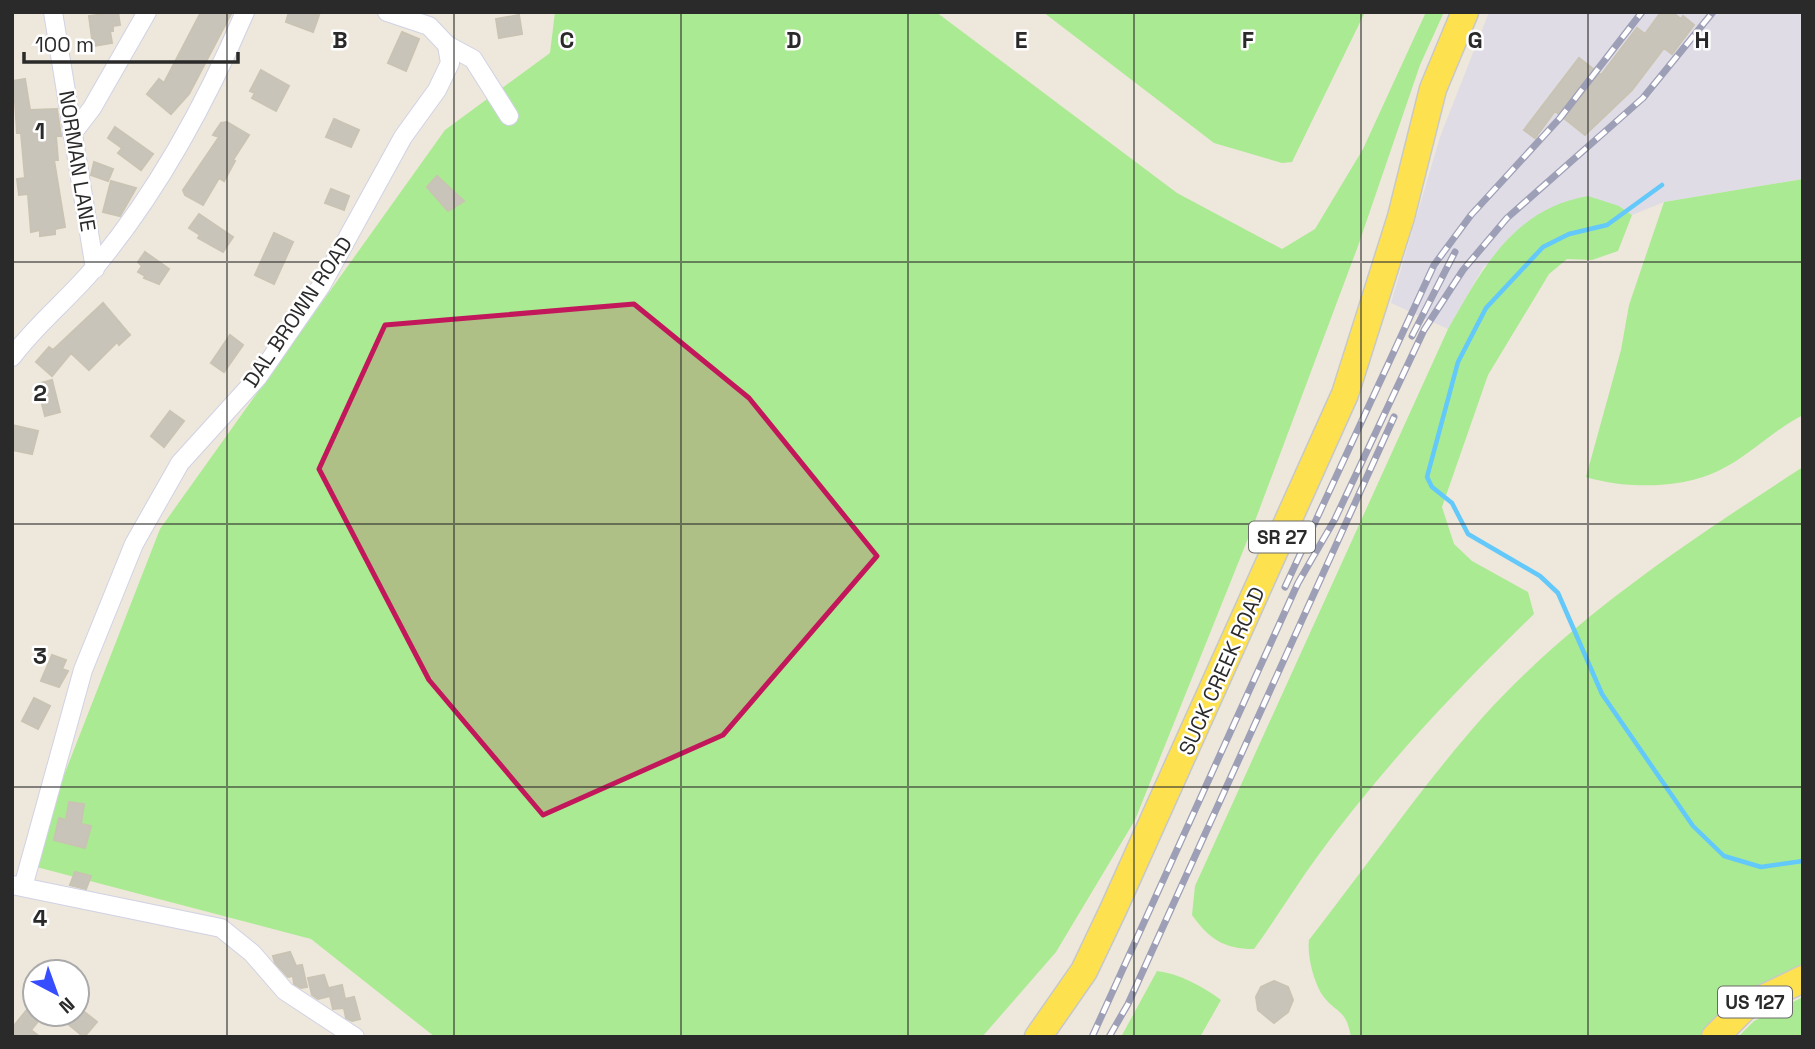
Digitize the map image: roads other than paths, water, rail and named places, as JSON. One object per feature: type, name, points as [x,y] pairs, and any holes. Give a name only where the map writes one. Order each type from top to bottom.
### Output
[{"type":"main road","name":"SUCK CREEK ROAD","points":[[1038,1037],[1084,971],[1345,394],[1401,217],[1433,89],[1465,12]]},
{"type":"main road","name":"US 127","points":[[1715,1037],[1745,1007],[1803,979]]},
{"type":"street","name":"NORMAN LANE","points":[[53,12],[95,269]]},
{"type":"street","points":[[72,134],[92,108],[147,12]]},
{"type":"street","points":[[12,357],[28,335],[95,269],[136,214],[202,107],[245,12]]},
{"type":"street","points":[[387,12],[429,26],[447,45],[473,59],[509,116]]},
{"type":"street","name":"DAL BROWN ROAD","points":[[18,886],[83,670],[134,544],[180,463],[258,377],[321,286],[403,137],[437,90],[450,63],[447,45]]},
{"type":"street","points":[[18,886],[159,918],[221,928],[252,953],[285,991],[355,1037]]},
{"type":"waterway","points":[[1662,185],[1607,225],[1569,234],[1543,247],[1486,308],[1458,362],[1427,477],[1432,487],[1452,503],[1468,534],[1540,576],[1558,593],[1602,694],[1693,826],[1724,856],[1761,867],[1803,861]]},
{"type":"railway","points":[[1285,587],[1434,265],[1471,215],[1560,118],[1642,12]]},
{"type":"railway","points":[[1092,1037],[1298,583],[1335,519],[1424,330],[1463,270],[1507,218],[1643,98],[1713,12]]},
{"type":"railway","points":[[1412,336],[1455,252]]},
{"type":"railway","points":[[1109,1037],[1128,1004],[1394,417]]}]
